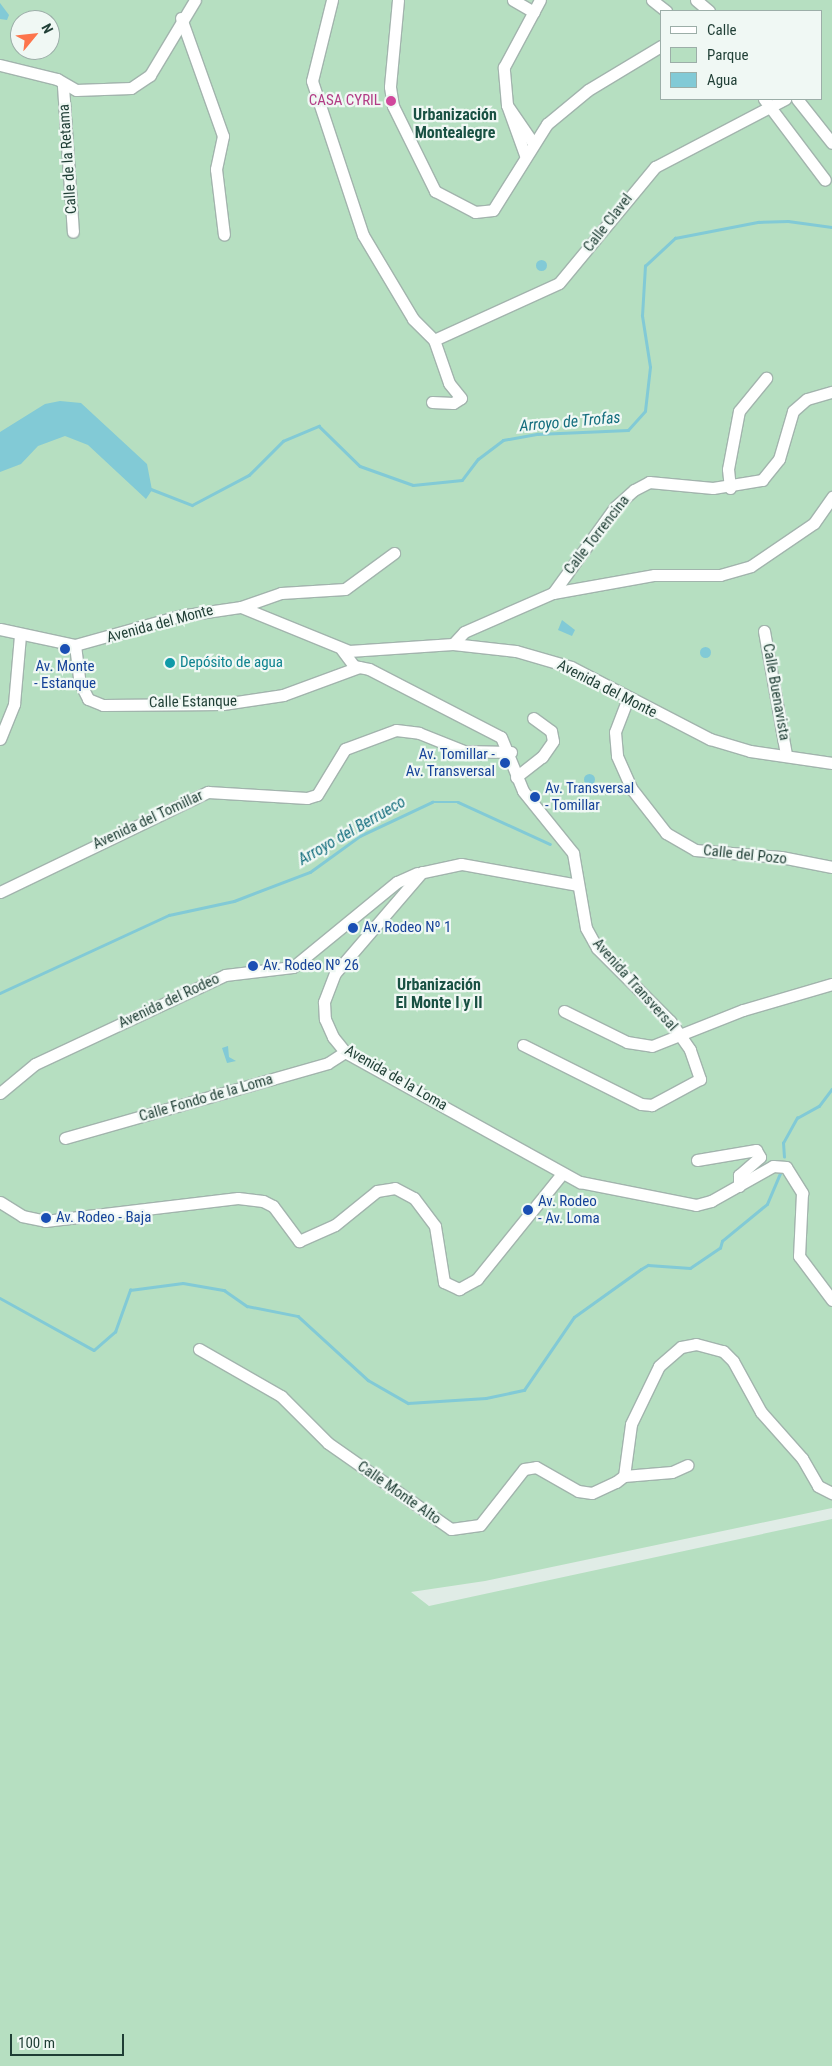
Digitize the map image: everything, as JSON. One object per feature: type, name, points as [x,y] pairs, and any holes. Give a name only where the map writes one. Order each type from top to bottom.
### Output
[{"type":"street","points":[[0,65],[57,79],[63,86],[120,92],[137,85],[150,75],[181,18],[195,0]]},
{"type":"street","points":[[332,0],[312,81],[363,235],[413,319],[434,340],[449,383],[461,398],[453,403],[432,402]]},
{"type":"street","points":[[398,0],[390,87],[393,106],[436,191],[463,209],[490,212],[547,124],[588,90],[660,47]]},
{"type":"street","points":[[514,0],[534,12]]},
{"type":"street","points":[[526,155],[507,105],[504,67],[540,0]]},
{"type":"street","points":[[652,0],[665,10]]},
{"type":"street","points":[[696,0],[708,10]]},
{"type":"street","points":[[181,18],[223,136],[216,168],[224,234]]},
{"type":"street","name":"Calle de la Retama","points":[[63,86],[73,232]]},
{"type":"street","points":[[798,100],[832,143]]},
{"type":"street","points":[[780,102],[793,105],[813,119]]},
{"type":"street","points":[[780,102],[825,180]]},
{"type":"street","name":"Calle Clavel","points":[[434,340],[559,283],[655,166],[780,102]]},
{"type":"street","points":[[507,105],[533,143]]},
{"type":"street","points":[[730,488],[728,469],[739,411],[766,378]]},
{"type":"street","name":"Calle Torrencina","points":[[553,593],[615,507],[634,490],[661,482],[730,488],[754,484],[770,475],[779,459],[793,411],[807,399],[832,392]]},
{"type":"street","points":[[453,644],[464,632],[553,593],[654,575],[720,575],[751,566],[814,523],[832,497]]},
{"type":"street","points":[[242,607],[259,598],[281,593],[335,592],[394,554]]},
{"type":"street","points":[[258,611],[259,598]]},
{"type":"street","name":"Avenida del Monte","points":[[0,629],[20,635],[75,645],[180,616],[242,607],[258,611],[342,650],[358,662],[376,650],[453,644],[545,658],[710,739],[750,751],[786,754],[832,763]]},
{"type":"street","name":"Calle Buenavista","points":[[764,631],[786,754]]},
{"type":"street","points":[[0,739],[14,704],[20,635]]},
{"type":"street","name":"Calle Estanque","points":[[75,645],[84,691],[88,699],[103,706],[223,704],[283,695],[358,662]]},
{"type":"street","points":[[358,662],[501,737],[511,752]]},
{"type":"street","name":"Calle del Pozo","points":[[628,698],[615,732],[616,756],[631,788],[666,833],[695,850],[781,857],[832,867]]},
{"type":"street","points":[[516,777],[542,757],[553,741],[551,731],[533,718]]},
{"type":"street","name":"Avenida del Tomillar","points":[[0,892],[208,792],[307,798],[317,794],[345,749],[389,732],[407,729],[464,751],[511,752]]},
{"type":"street","name":"Avenida Transversal","points":[[511,752],[516,777],[573,853],[586,928],[597,948],[680,1036],[698,1065],[700,1082],[652,1105],[641,1104],[523,1045]]},
{"type":"street","points":[[422,872],[460,864],[578,885]]},
{"type":"street","name":"Avenida del Rodeo","points":[[0,1093],[35,1064],[225,975],[293,967],[388,889],[422,872]]},
{"type":"street","name":"Avenida de la Loma","points":[[422,872],[349,954],[328,988],[325,1019],[345,1052],[561,1175],[696,1205],[739,1186],[773,1166],[791,1171],[802,1194],[799,1256],[832,1300]]},
{"type":"street","points":[[388,889],[404,891]]},
{"type":"street","points":[[564,1010],[634,1044],[652,1046],[743,1010],[832,984]]},
{"type":"street","name":"Calle Fondo de la Loma","points":[[65,1138],[328,1063],[345,1052]]},
{"type":"street","points":[[697,1160],[756,1150],[760,1157],[739,1175],[739,1186]]},
{"type":"street","points":[[0,1202],[22,1216],[45,1221],[238,1198],[264,1201],[274,1206],[299,1241],[335,1225],[377,1191],[395,1188],[414,1198],[435,1226],[441,1241],[441,1272],[444,1282],[459,1289],[477,1279],[561,1175]]},
{"type":"street","points":[[688,1465],[672,1472],[624,1476],[631,1424],[659,1366],[681,1347],[709,1345],[733,1361],[761,1412],[802,1458],[818,1486],[832,1493]]},
{"type":"street","name":"Calle Monte Alto","points":[[200,1349],[281,1396],[328,1443],[451,1529],[480,1525],[524,1469],[536,1467],[578,1491],[592,1493],[604,1491],[624,1476]]},
{"type":"green space","points":[[0,0],[832,0],[832,1508],[485,1581],[411,1592],[429,1606],[832,1519],[832,2066],[0,2066]]},
{"type":"water","points":[[0,3],[9,15],[7,20],[0,19]]},
{"type":"water","points":[[541,259],[547,265],[541,271],[535,265]]},
{"type":"water","points":[[60,401],[81,403],[147,464],[152,490],[146,499],[88,445],[65,436],[38,446],[21,464],[0,472],[0,432],[45,404]]},
{"type":"water","points":[[562,620],[575,630],[572,636],[558,630]]},
{"type":"water","points":[[705,646],[711,652],[705,658],[699,652]]},
{"type":"water","points":[[589,773],[595,779],[589,785],[583,779]]},
{"type":"water","points":[[228,1046],[229,1057],[236,1061],[227,1063],[222,1048]]},
{"type":"waterway","name":"Arroyo de Trofas","points":[[151,489],[192,505],[249,475],[283,441],[319,426],[360,466],[413,485],[462,480],[478,459],[503,440],[537,434],[628,430],[645,411],[650,367],[642,316],[645,266],[675,238],[758,222],[788,221],[832,227]]},
{"type":"waterway","name":"Arroyo del Berrueco","points":[[0,993],[169,915],[234,901],[310,872],[360,836],[432,802],[458,802],[550,844]]},
{"type":"waterway","points":[[784,1157],[783,1143],[797,1118],[819,1106],[832,1089]]},
{"type":"waterway","points":[[0,1298],[94,1350],[115,1332],[130,1290],[183,1283],[224,1290],[247,1306],[298,1316],[368,1380],[408,1403],[486,1398],[524,1390],[574,1317],[641,1269],[648,1265],[690,1268],[720,1248],[722,1241],[767,1204],[780,1173]]},
{"type":"place","name":"CASA CYRIL","points":[[391,101]]},
{"type":"place","name":"Av. Monte - Estanque","points":[[65,649]]},
{"type":"place","name":"Depósito de agua","points":[[170,663]]},
{"type":"place","name":"Av. Tomillar - Av. Transversal","points":[[505,763]]},
{"type":"place","name":"Av. Transversal - Tomillar","points":[[535,797]]},
{"type":"place","name":"Av. Rodeo Nº 1","points":[[353,928]]},
{"type":"place","name":"Av. Rodeo Nº 26","points":[[253,966]]},
{"type":"place","name":"Av. Rodeo - Av. Loma","points":[[528,1210]]},
{"type":"place","name":"Av. Rodeo - Baja","points":[[46,1218]]},
{"type":"district","name":"Urbanización Montealegre","points":[[455,124]]},
{"type":"district","name":"Urbanización El Monte I y II","points":[[439,994]]}]
